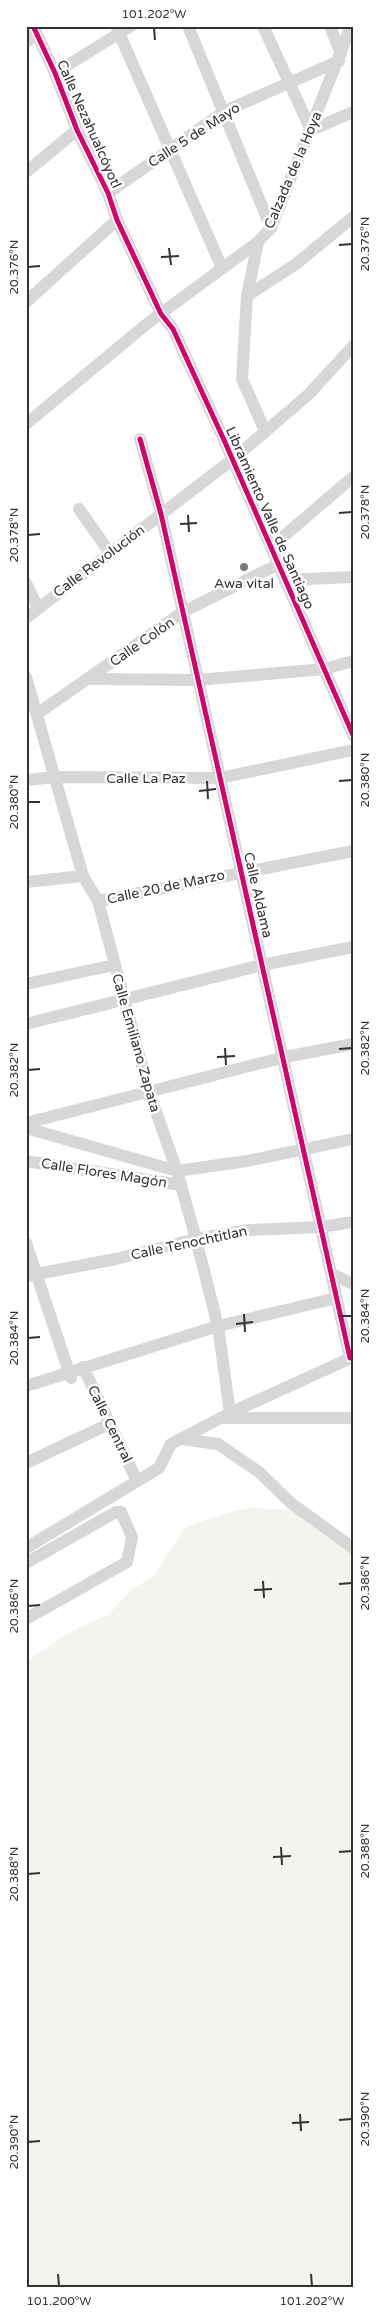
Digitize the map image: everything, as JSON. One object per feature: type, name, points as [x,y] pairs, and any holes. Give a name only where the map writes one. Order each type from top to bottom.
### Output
[{"type":"street","points":[[55,72],[118,30],[131,26]]},
{"type":"street","points":[[188,26],[225,112],[271,228]]},
{"type":"street","points":[[263,26],[311,130],[353,112]]},
{"type":"street","points":[[330,26],[340,57]]},
{"type":"street","name":"Calzada de la Hoya","points":[[265,432],[242,378],[247,296],[258,242],[271,228],[352,26]]},
{"type":"street","points":[[26,42],[35,30]]},
{"type":"street","name":"Calle Nezahualcóyotl","points":[[35,30],[55,72],[77,130],[108,193],[117,220],[160,314]]},
{"type":"street","points":[[118,30],[168,149],[222,268]]},
{"type":"street","name":"Calle 5 de Mayo","points":[[108,193],[168,149],[225,112],[340,57]]},
{"type":"street","points":[[26,172],[77,130]]},
{"type":"street","points":[[247,296],[296,264],[353,218]]},
{"type":"street","points":[[26,302],[117,220]]},
{"type":"street","points":[[26,424],[160,314],[258,242]]},
{"type":"street","name":"Libramiento Valle de Santiago","points":[[160,314],[173,329],[233,459],[353,735]]},
{"type":"street","name":"Calle Revolución","points":[[26,618],[233,459],[308,395],[353,346]]},
{"type":"street","name":"Calle Aldama","points":[[140,438],[161,514],[284,1057],[302,1150],[352,1357]]},
{"type":"street","points":[[271,547],[351,480]]},
{"type":"street","points":[[79,509],[110,553]]},
{"type":"street","name":"Calle Colón","points":[[37,714],[183,612],[279,564]]},
{"type":"street","points":[[285,580],[353,577]]},
{"type":"street","points":[[26,583],[38,608]]},
{"type":"street","points":[[89,679],[198,680],[324,670],[353,661]]},
{"type":"street","name":"Calle Emiliano Zapata","points":[[26,679],[83,876],[98,901],[149,1092],[177,1171],[196,1239],[218,1326],[226,1415]]},
{"type":"street","name":"Calle La Paz","points":[[26,780],[55,777],[220,778],[353,750]]},
{"type":"street","name":"Calle 20 de Marzo","points":[[98,901],[241,871],[353,851]]},
{"type":"street","points":[[26,882],[83,876]]},
{"type":"street","points":[[26,1024],[262,965],[353,947]]},
{"type":"street","points":[[26,984],[114,965]]},
{"type":"street","points":[[26,1123],[284,1057],[353,1044]]},
{"type":"street","points":[[26,1128],[177,1171],[247,1161],[353,1139]]},
{"type":"street","name":"Calle Flores Magón","points":[[26,1161],[181,1185]]},
{"type":"street","name":"Calle Tenochtitlan","points":[[31,1274],[116,1259],[196,1239],[249,1230],[321,1227],[353,1222]]},
{"type":"street","points":[[26,1243],[31,1274],[70,1375]]},
{"type":"street","points":[[332,1274],[353,1284]]},
{"type":"street","points":[[26,1394],[88,1368],[218,1326],[337,1298]]},
{"type":"street","points":[[26,1548],[158,1468],[172,1444],[226,1415],[352,1357]]},
{"type":"street","name":"Calle Central","points":[[88,1368],[109,1424],[138,1481]]},
{"type":"street","points":[[26,1386],[70,1375]]},
{"type":"street","points":[[226,1415],[353,1418]]},
{"type":"street","points":[[26,1463],[109,1424]]},
{"type":"street","points":[[181,1439],[218,1444],[259,1472],[291,1503],[353,1548]]},
{"type":"street","points":[[26,1563],[116,1512],[122,1512],[132,1537],[127,1562],[26,1619]]},
{"type":"shaded area","points":[[247,1508],[304,1510],[353,1546],[353,2288],[26,2288],[26,1662],[72,1631],[108,1615],[132,1589],[153,1577],[184,1529],[211,1518]]},
{"type":"cycle path","points":[[33,26],[55,73],[77,130],[108,193],[117,220],[161,314],[173,329],[224,440],[353,735]]},
{"type":"cycle path","points":[[140,439],[161,514],[350,1358]]},
{"type":"place","name":"Awa vital","points":[[244,567]]}]
